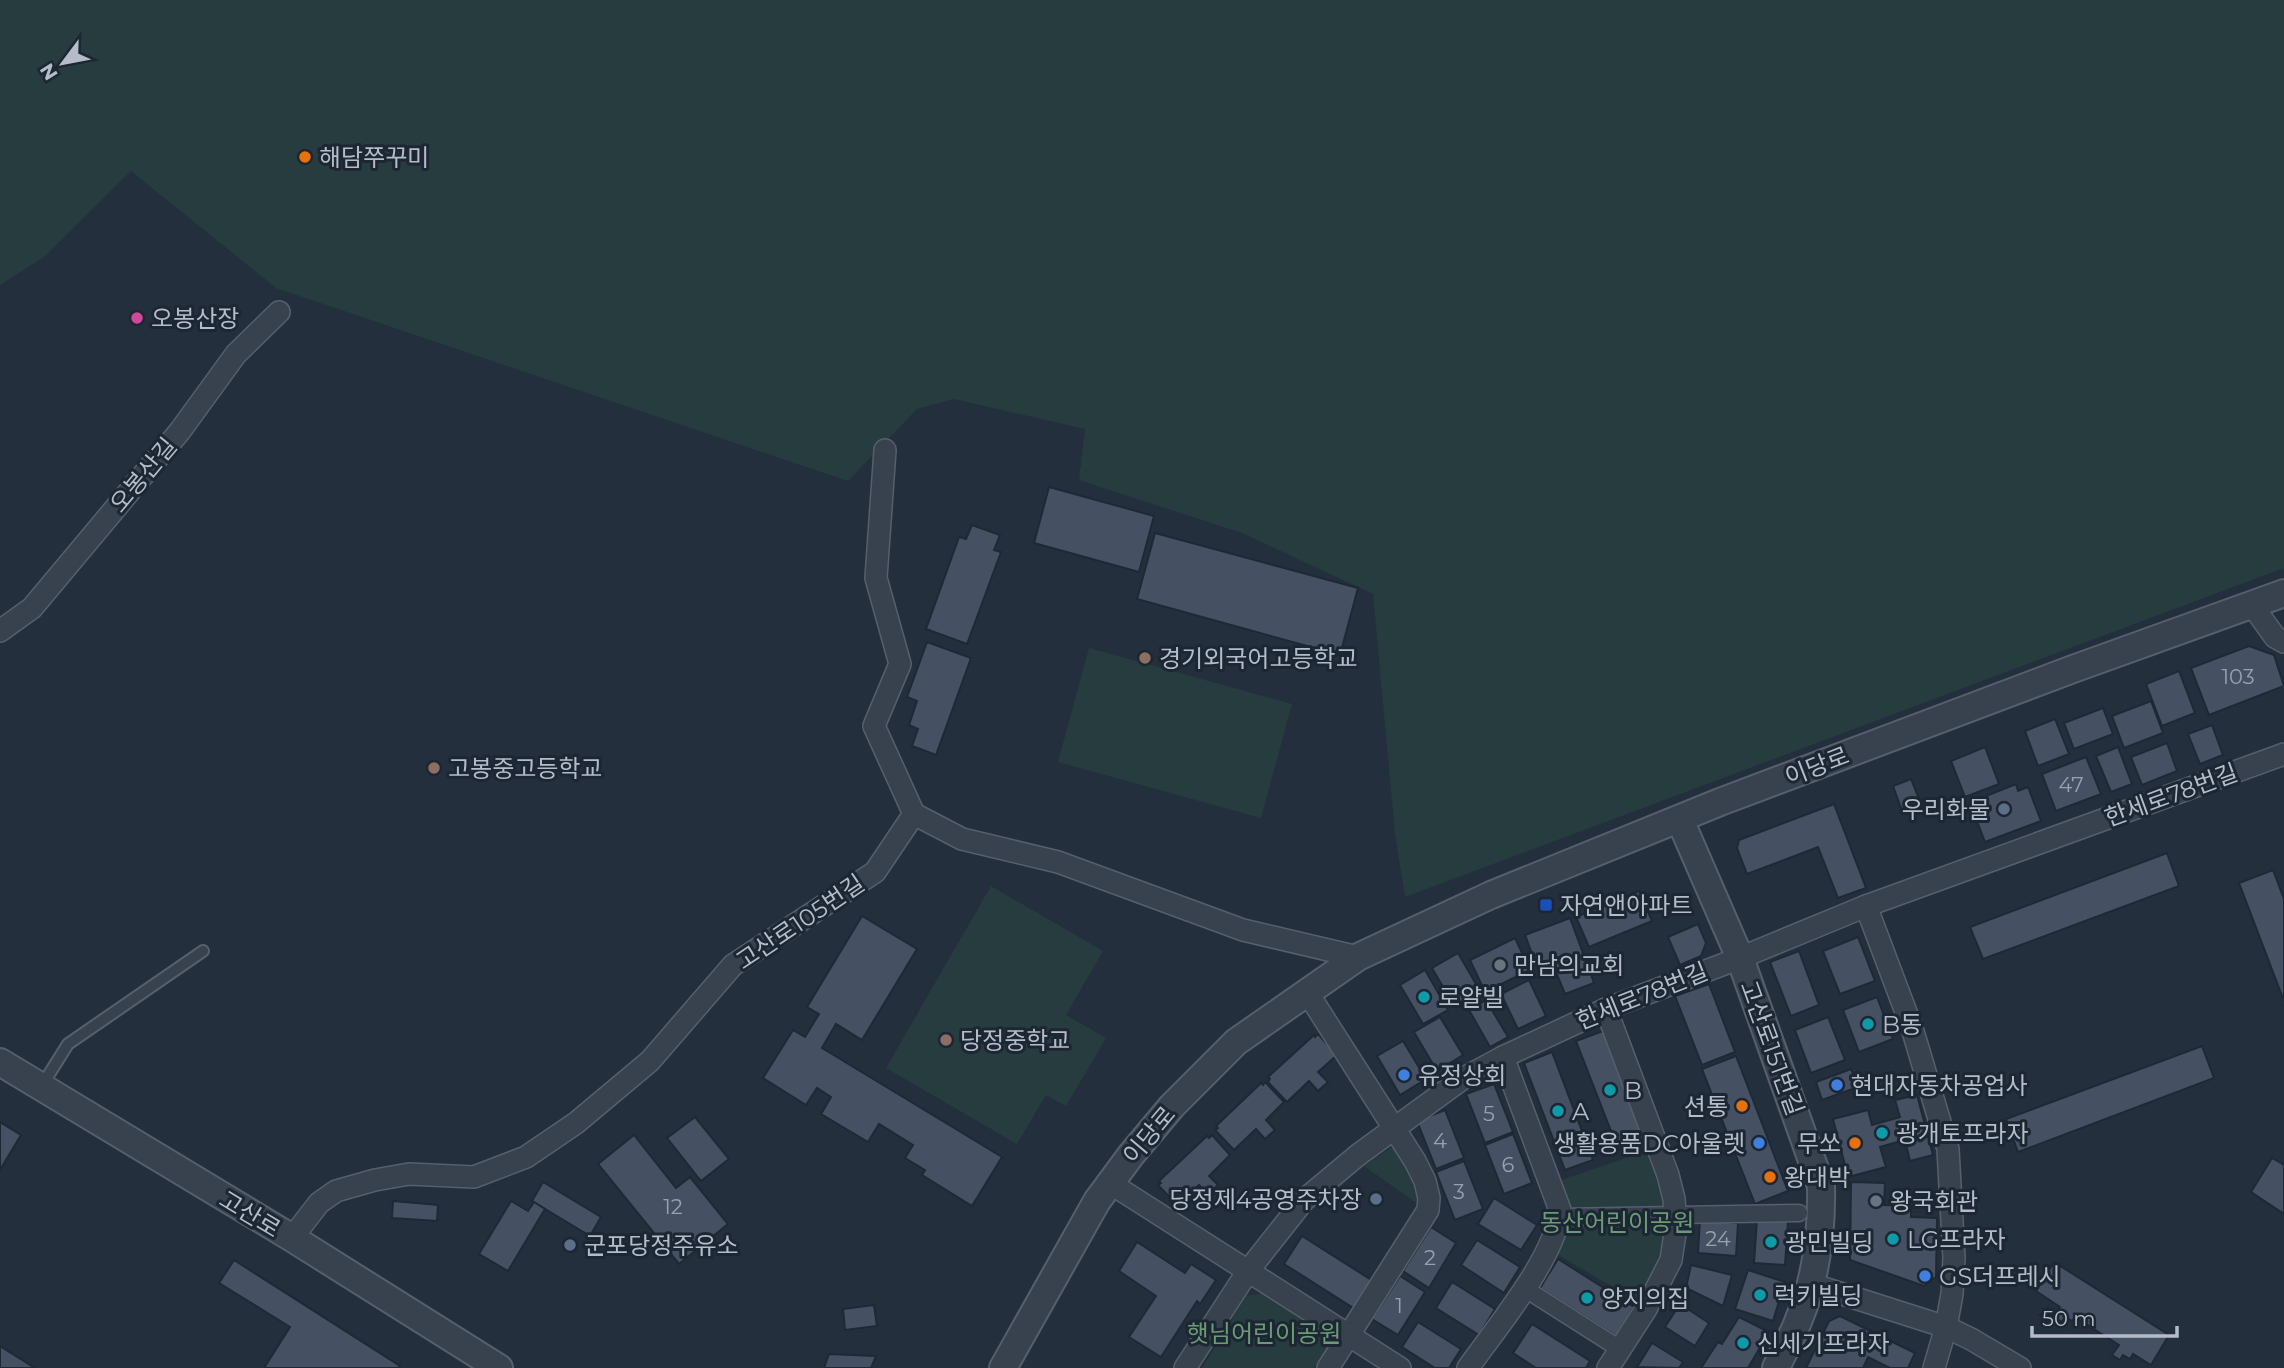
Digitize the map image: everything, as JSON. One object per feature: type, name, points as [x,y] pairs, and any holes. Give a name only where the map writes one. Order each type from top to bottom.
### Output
[{"type":"street","name":"오봉산길","points":[[0,631],[32,608],[180,431],[236,354],[279,312]]},
{"type":"street","points":[[885,450],[876,578],[900,664],[874,726],[914,814],[962,839],[1058,862],[1243,930],[1358,957]]},
{"type":"street","name":"이당로","points":[[1003,1368],[1067,1253],[1110,1183],[1172,1106],[1236,1042],[1358,957],[1491,895],[1778,780],[2284,593]]},
{"type":"street","points":[[2252,605],[2275,638],[2284,642]]},
{"type":"street","name":"한세로78번길","points":[[1185,1368],[1248,1271],[1304,1200],[1395,1126],[1462,1079],[1606,1009],[1866,906],[2284,754]]},
{"type":"street","name":"고산로105번길","points":[[292,1238],[319,1203],[336,1191],[409,1174],[474,1177],[526,1157],[576,1123],[650,1061],[733,965],[875,872],[914,814]]},
{"type":"street","name":"고산로151번길","points":[[1680,820],[1740,958],[1821,1186],[1821,1212],[1811,1284],[1799,1320],[1776,1368]]},
{"type":"street","points":[[1866,906],[1912,1028],[1948,1149],[1954,1258],[1952,1294],[1934,1368]]},
{"type":"street","points":[[1307,992],[1395,1126],[1425,1181],[1429,1198],[1428,1210],[1328,1368]]},
{"type":"street","points":[[1606,1009],[1668,1175],[1674,1199],[1676,1234],[1671,1260],[1646,1309],[1608,1368]]},
{"type":"street","points":[[1468,1368],[1547,1251],[1558,1226],[1560,1210],[1503,1057]]},
{"type":"street","name":"고산로","points":[[0,1062],[292,1238],[499,1368]]},
{"type":"street","points":[[1110,1183],[1400,1368]]},
{"type":"street","points":[[1559,1217],[1798,1213]]},
{"type":"street","points":[[1811,1284],[1946,1327],[2020,1368]]},
{"type":"street","points":[[1524,1288],[1620,1349]]},
{"type":"lane","points":[[41,1087],[68,1044],[203,951]]},
{"type":"green space","points":[[0,0],[2284,0],[2284,568],[1405,897],[1395,834],[1373,594],[1242,533],[1079,480],[1085,429],[954,399],[917,409],[848,481],[276,288],[131,171],[44,257],[0,285]]},
{"type":"green space","points":[[1089,648],[1292,704],[1261,818],[1058,762]]},
{"type":"green space","points":[[991,886],[1103,951],[1066,1015],[1106,1038],[1066,1106],[1046,1095],[1017,1144],[886,1068]]},
{"type":"green space","points":[[1400,1142],[1421,1192],[1418,1204],[1364,1166]]},
{"type":"green space","name":"동산어린이공원","points":[[1652,1149],[1668,1199],[1666,1258],[1640,1303],[1555,1253],[1556,1182]]},
{"type":"green space","name":"햇님어린이공원","points":[[1264,1293],[1323,1330],[1328,1345],[1314,1368],[1202,1368],[1246,1296]]},
{"type":"building","points":[[1049,487],[1154,516],[1139,572],[1034,543]]},
{"type":"building","points":[[972,525],[1000,535],[994,550],[1001,552],[967,644],[926,629],[959,537],[966,539]]},
{"type":"building","points":[[1155,533],[1358,588],[1340,655],[1137,599]]},
{"type":"building","points":[[927,642],[971,658],[936,755],[912,746],[918,729],[909,725],[917,701],[907,697]]},
{"type":"building","points":[[2249,646],[2274,655],[2284,686],[2209,715],[2191,668]]},
{"type":"building","points":[[2179,671],[2195,713],[2162,726],[2146,684]]},
{"type":"building","points":[[2151,701],[2163,733],[2124,748],[2112,716]]},
{"type":"building","points":[[2103,708],[2113,734],[2074,749],[2064,723]]},
{"type":"building","points":[[2055,719],[2069,754],[2038,766],[2025,731]]},
{"type":"building","points":[[2212,725],[2223,755],[2200,764],[2188,734]]},
{"type":"building","points":[[2167,743],[2177,771],[2142,785],[2131,757]]},
{"type":"building","points":[[1985,747],[1999,784],[1965,797],[1951,761]]},
{"type":"building","points":[[2118,747],[2132,784],[2111,792],[2096,756]]},
{"type":"building","points":[[2086,757],[2101,794],[2056,811],[2042,774]]},
{"type":"building","points":[[1911,779],[1921,804],[1902,811],[1893,786]]},
{"type":"building","points":[[2016,784],[2018,791],[2028,787],[2041,821],[1985,842],[1972,808],[1988,802],[1986,796]]},
{"type":"building","points":[[1834,804],[1866,888],[1838,898],[1818,847],[1747,874],[1737,848],[1739,840]]},
{"type":"building","points":[[2167,853],[2179,886],[1983,959],[1970,927]]},
{"type":"building","points":[[2273,870],[2284,899],[2284,1001],[2239,883]]},
{"type":"building","points":[[1639,891],[1652,921],[1589,947],[1576,917]]},
{"type":"building","points":[[862,916],[917,949],[862,1040],[836,1024],[822,1048],[1002,1157],[972,1206],[922,1175],[925,1170],[905,1158],[913,1145],[879,1124],[868,1142],[821,1114],[831,1097],[817,1088],[806,1105],[763,1078],[793,1030],[805,1037],[819,1014],[807,1007]]},
{"type":"building","points":[[1570,918],[1594,983],[1565,994],[1554,967],[1539,972],[1525,935]]},
{"type":"building","points":[[1698,924],[1706,943],[1701,956],[1680,965],[1668,937]]},
{"type":"building","points":[[1858,937],[1875,981],[1840,994],[1823,951]]},
{"type":"building","name":"만남의교회","points":[[1515,938],[1530,970],[1485,992],[1470,960]]},
{"type":"building","points":[[1799,951],[1819,1005],[1791,1016],[1770,962]]},
{"type":"building","name":"로얄빌","points":[[1458,953],[1480,991],[1454,1006],[1432,968]]},
{"type":"building","name":"로얄빌","points":[[1425,970],[1448,1010],[1423,1024],[1400,985]]},
{"type":"building","points":[[1529,980],[1546,1016],[1518,1029],[1501,994]]},
{"type":"building","points":[[1709,984],[1735,1052],[1702,1065],[1675,996]]},
{"type":"building","name":"B동","points":[[1877,997],[1893,1039],[1859,1052],[1843,1010]]},
{"type":"building","points":[[1486,1000],[1508,1037],[1490,1047],[1469,1010]]},
{"type":"building","points":[[1440,1017],[1463,1055],[1437,1071],[1414,1032]]},
{"type":"building","points":[[1828,1017],[1845,1060],[1811,1073],[1795,1030]]},
{"type":"building","name":"B","points":[[1603,1031],[1645,1139],[1618,1149],[1576,1041]]},
{"type":"building","points":[[1318,1034],[1337,1055],[1318,1072],[1328,1082],[1318,1091],[1309,1081],[1287,1102],[1268,1082],[1268,1077]]},
{"type":"building","points":[[1403,1041],[1426,1079],[1400,1095],[1377,1056]]},
{"type":"building","points":[[2202,1046],[2214,1078],[2018,1152],[2006,1119]]},
{"type":"building","name":"A","points":[[1552,1052],[1593,1160],[1565,1170],[1524,1063]]},
{"type":"building","points":[[1736,1056],[1788,1191],[1755,1204],[1702,1069]]},
{"type":"building","name":"현대자동차공업사","points":[[1851,1069],[1858,1087],[1822,1100],[1816,1082]]},
{"type":"building","points":[[1265,1082],[1284,1102],[1266,1120],[1275,1130],[1265,1139],[1256,1129],[1234,1150],[1215,1130],[1218,1128],[1216,1126]]},
{"type":"building","points":[[1494,1084],[1513,1132],[1485,1143],[1466,1094]]},
{"type":"building","name":"광개토프라자","points":[[1917,1095],[1933,1155],[1910,1161],[1905,1140],[1880,1147],[1886,1167],[1848,1177],[1833,1119],[1868,1110],[1872,1125],[1900,1117],[1895,1100]]},
{"type":"building","points":[[1445,1110],[1464,1158],[1436,1169],[1417,1121]]},
{"type":"building","points":[[695,1117],[729,1159],[701,1181],[667,1138]]},
{"type":"building","points":[[0,1122],[21,1135],[0,1170]]},
{"type":"building","points":[[1513,1134],[1532,1183],[1504,1194],[1485,1145]]},
{"type":"building","points":[[634,1135],[676,1188],[690,1177],[728,1224],[679,1264],[598,1164]]},
{"type":"building","points":[[1212,1135],[1230,1155],[1209,1176],[1218,1185],[1208,1194],[1199,1185],[1177,1205],[1158,1185],[1161,1183],[1159,1181],[1207,1136],[1209,1138]]},
{"type":"building","points":[[2272,1158],[2284,1165],[2284,1214],[2251,1192]]},
{"type":"building","points":[[1464,1161],[1483,1209],[1455,1220],[1436,1172]]},
{"type":"building","points":[[543,1182],[601,1217],[590,1236],[532,1201]]},
{"type":"building","name":"LG프라자","points":[[1851,1182],[1885,1183],[1884,1205],[1911,1206],[1911,1217],[1937,1218],[1936,1277],[1924,1286],[1850,1260]]},
{"type":"building","points":[[1494,1198],[1537,1225],[1521,1250],[1478,1224]]},
{"type":"building","points":[[393,1201],[438,1205],[437,1221],[392,1218]]},
{"type":"building","points":[[511,1201],[528,1211],[534,1202],[545,1209],[508,1271],[479,1254]]},
{"type":"building","name":"광민빌딩","points":[[1757,1219],[1788,1221],[1785,1265],[1754,1263]]},
{"type":"building","points":[[1700,1220],[1738,1223],[1736,1256],[1698,1253]]},
{"type":"building","points":[[1431,1227],[1456,1243],[1429,1288],[1403,1271]]},
{"type":"building","points":[[1302,1236],[1373,1281],[1355,1309],[1284,1264]]},
{"type":"building","points":[[1477,1240],[1520,1267],[1504,1293],[1461,1265]]},
{"type":"building","points":[[1137,1242],[1185,1273],[1191,1264],[1216,1280],[1200,1304],[1197,1301],[1161,1357],[1129,1337],[1156,1296],[1119,1271]]},
{"type":"building","name":"양지의집","points":[[1558,1259],[1634,1307],[1616,1336],[1540,1288]]},
{"type":"building","points":[[234,1260],[400,1366],[264,1368],[290,1327],[219,1283]]},
{"type":"building","points":[[2054,1262],[2169,1335],[2151,1365],[2133,1354],[2130,1359],[2123,1355],[2120,1360],[2112,1355],[2119,1345],[2075,1317],[2072,1321],[2065,1317],[2062,1322],[2054,1317],[2060,1307],[2036,1291]]},
{"type":"building","points":[[1691,1265],[1732,1275],[1723,1306],[1686,1288]]},
{"type":"building","name":"럭키빌딩","points":[[1748,1270],[1785,1282],[1773,1321],[1735,1309]]},
{"type":"building","points":[[1400,1276],[1425,1292],[1398,1335],[1372,1319]]},
{"type":"building","points":[[1452,1282],[1495,1309],[1479,1335],[1436,1308]]},
{"type":"building","points":[[1680,1304],[1709,1323],[1695,1346],[1665,1327]]},
{"type":"building","points":[[874,1305],[877,1326],[845,1330],[843,1309]]},
{"type":"building","points":[[1840,1316],[1915,1353],[1908,1368],[1890,1368],[1868,1357],[1863,1368],[1806,1368],[1829,1321]]},
{"type":"building","name":"신세기프라자","points":[[1739,1317],[1769,1332],[1748,1368],[1701,1368],[1718,1342],[1722,1344]]},
{"type":"building","points":[[1418,1322],[1461,1349],[1449,1368],[1435,1368],[1402,1347]]},
{"type":"building","points":[[1532,1324],[1590,1361],[1586,1368],[1536,1368],[1513,1353]]},
{"type":"building","points":[[1652,1343],[1683,1362],[1679,1368],[1637,1367]]},
{"type":"building","points":[[0,1346],[35,1368],[0,1368]]},
{"type":"building","points":[[829,1354],[876,1356],[871,1368],[824,1368]]},
{"type":"place","name":"해담쭈꾸미","points":[[305,157]]},
{"type":"place","name":"오봉산장","points":[[137,318]]},
{"type":"place","name":"경기외국어고등학교","points":[[1145,658]]},
{"type":"place","name":"고봉중고등학교","points":[[434,768]]},
{"type":"place","name":"우리화물","points":[[2004,809]]},
{"type":"place","name":"자연앤아파트","points":[[1546,905]]},
{"type":"place","name":"만남의교회","points":[[1500,965]]},
{"type":"place","name":"로얄빌","points":[[1424,997]]},
{"type":"place","name":"B동","points":[[1868,1024]]},
{"type":"place","name":"당정중학교","points":[[946,1040]]},
{"type":"place","name":"유정상회","points":[[1404,1075]]},
{"type":"place","name":"현대자동차공업사","points":[[1837,1085]]},
{"type":"place","name":"B","points":[[1610,1090]]},
{"type":"place","name":"션통","points":[[1742,1106]]},
{"type":"place","name":"A","points":[[1558,1111]]},
{"type":"place","name":"광개토프라자","points":[[1882,1133]]},
{"type":"place","name":"생활용품DC아울렛","points":[[1759,1143]]},
{"type":"place","name":"무쏘","points":[[1855,1143]]},
{"type":"place","name":"왕대박","points":[[1770,1177]]},
{"type":"place","name":"당정제4공영주차장","points":[[1376,1199]]},
{"type":"place","name":"왕국회관","points":[[1876,1201]]},
{"type":"place","name":"LG프라자","points":[[1893,1239]]},
{"type":"place","name":"광민빌딩","points":[[1771,1242]]},
{"type":"place","name":"군포당정주유소","points":[[570,1245]]},
{"type":"place","name":"GS더프레시","points":[[1925,1276]]},
{"type":"place","name":"럭키빌딩","points":[[1760,1295]]},
{"type":"place","name":"양지의집","points":[[1587,1298]]},
{"type":"place","name":"신세기프라자","points":[[1743,1343]]}]
